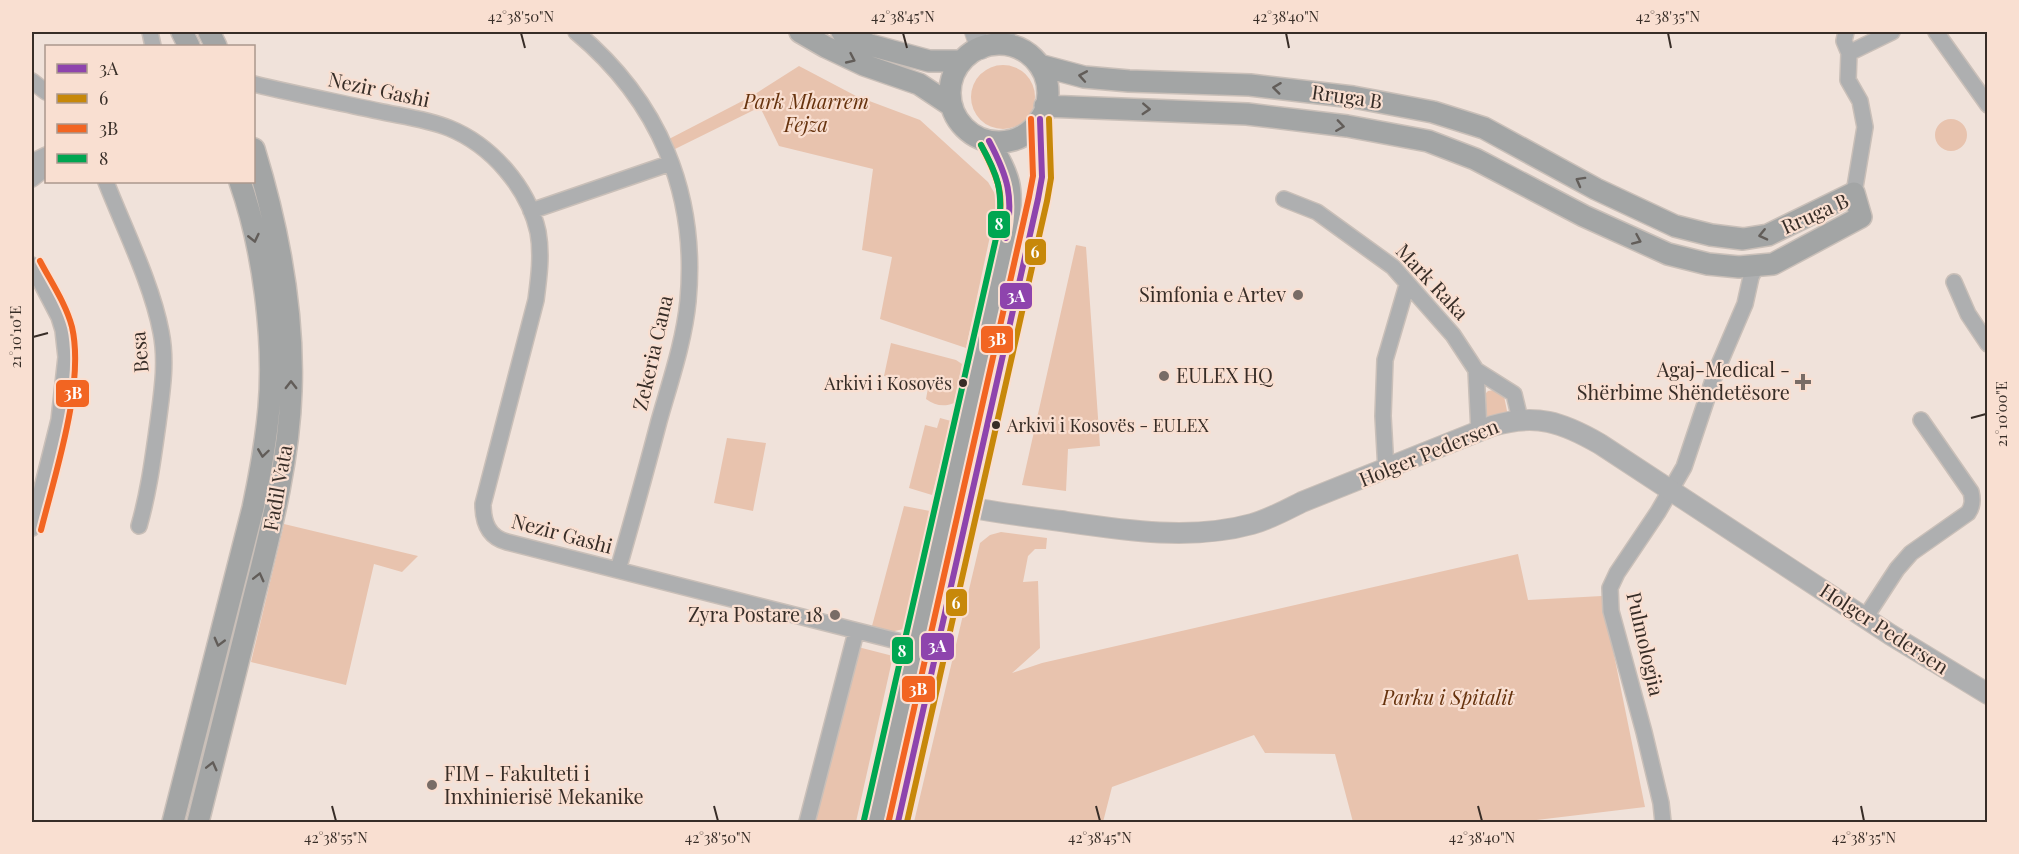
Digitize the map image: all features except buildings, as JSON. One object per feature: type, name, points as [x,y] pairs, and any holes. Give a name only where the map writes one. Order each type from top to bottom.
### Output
[{"type":"main road","points":[[800,32],[864,65],[919,84],[952,106]]},
{"type":"main road","points":[[842,32],[870,45],[929,61],[962,61]]},
{"type":"main road","points":[[898,822],[970,508],[1042,177],[1043,112],[1047,87],[1039,65],[1028,53],[1009,39],[984,46],[978,40],[973,51],[962,61],[951,81],[950,97],[957,117],[976,136],[989,141],[1004,141],[1018,137],[1030,129],[1043,112]]},
{"type":"main road","name":"Rruga B","points":[[1039,65],[1084,76],[1129,81],[1250,85],[1353,97],[1433,112],[1484,128],[1596,189],[1675,226],[1711,236],[1743,239],[1768,235],[1854,193],[1861,217],[1773,264],[1756,267],[1708,264],[1668,254],[1584,216],[1475,159],[1428,141],[1347,126],[1247,114],[1043,112]]},
{"type":"main road","points":[[873,822],[1011,210],[1008,176],[989,141]]},
{"type":"main road","name":"Fadil Vata","points":[[198,822],[273,522],[289,423],[291,360],[286,292],[274,224],[255,153]]},
{"type":"main road","name":"Fadil Vata","points":[[173,822],[253,508],[269,406],[270,365],[263,287],[256,243],[240,183]]},
{"type":"street","name":"Zekeria Cana","points":[[576,32],[611,64],[634,91],[661,138],[682,196],[688,232],[690,268],[682,336],[618,570]]},
{"type":"street","points":[[1846,32],[1844,41],[1849,53],[1848,80],[1860,101],[1864,127],[1854,193]]},
{"type":"street","points":[[1849,53],[1892,32]]},
{"type":"street","points":[[1936,32],[1988,105]]},
{"type":"street","points":[[32,81],[45,91]]},
{"type":"street","name":"Nezir Gashi","points":[[255,84],[399,115],[448,128],[480,146],[495,160],[523,194],[538,232],[539,278],[536,300],[485,494],[483,515],[487,528],[494,537],[913,645]]},
{"type":"street","points":[[531,211],[671,163]]},
{"type":"street","points":[[32,178],[45,169]]},
{"type":"street","name":"Besa","points":[[106,183],[149,291],[163,343],[163,380],[152,472],[139,526]]},
{"type":"street","name":"Mark Raka","points":[[1284,199],[1317,212],[1393,267],[1453,335],[1476,370],[1514,394],[1520,419]]},
{"type":"street","points":[[32,265],[59,317],[66,357],[59,420],[32,528]]},
{"type":"street","name":"Pulmologjia","points":[[1663,822],[1657,785],[1616,631],[1610,588],[1617,573],[1684,467],[1715,374],[1745,304],[1751,277],[1756,267]]},
{"type":"street","points":[[1954,282],[1968,314],[1988,344]]},
{"type":"street","points":[[1386,470],[1383,416],[1385,360],[1407,285]]},
{"type":"street","points":[[1476,370],[1479,431]]},
{"type":"street","name":"Holger Pedersen","points":[[946,502],[992,513],[1104,527],[1171,532],[1206,531],[1250,525],[1264,520],[1302,502],[1479,431],[1520,419],[1553,422],[1573,429],[1671,490],[1865,618],[1988,694]]},
{"type":"street","points":[[1865,618],[1897,569],[1911,553],[1972,508],[1971,492],[1921,420]]},
{"type":"street","points":[[807,822],[856,632]]},
{"type":"green space","points":[[997,65],[1009,65],[1026,74],[1033,85],[1035,97],[1033,109],[1026,120],[1009,129],[997,129],[985,124],[976,115],[971,103],[971,91],[976,79],[985,70]]},
{"type":"green space","name":"Park Mharrem Fejza","points":[[799,66],[856,96],[920,120],[988,182],[998,199],[966,348],[880,319],[892,257],[862,250],[873,169],[779,146],[760,107],[673,150],[669,139],[752,96]]},
{"type":"green space","points":[[1951,119],[1962,124],[1967,135],[1962,146],[1951,151],[1940,146],[1935,135],[1940,124]]},
{"type":"green space","points":[[1076,245],[1086,247],[1100,446],[1068,449],[1066,491],[1022,485]]},
{"type":"green space","points":[[891,343],[956,360],[962,364],[954,403],[944,405],[933,403],[926,399],[928,388],[884,376]]},
{"type":"green space","points":[[1494,390],[1504,396],[1508,416],[1486,423],[1483,396],[1488,391]]},
{"type":"green space","points":[[940,418],[951,421],[932,495],[909,488],[925,425],[937,428]]},
{"type":"green space","points":[[727,438],[766,443],[753,511],[714,503]]},
{"type":"green space","points":[[904,506],[930,511],[904,629],[890,632],[872,626]]},
{"type":"green space","points":[[284,524],[418,556],[402,572],[374,564],[346,685],[251,662]]},
{"type":"green space","name":"Parku i Spitalit","points":[[1001,532],[1047,538],[1046,549],[1035,549],[1028,556],[1023,582],[1038,581],[1040,648],[1012,673],[1042,663],[1518,554],[1528,600],[1602,596],[1645,807],[1519,822],[1353,822],[1335,754],[1265,753],[1254,735],[1112,787],[1103,822],[914,822],[980,543],[990,535]]},
{"type":"green space","points":[[858,647],[893,656],[856,822],[814,822]]},
{"type":"transit line","name":"3B","points":[[889,820],[1029,197],[1033,176],[1031,119]]},
{"type":"transit line","name":"3A","points":[[898,822],[1038,199],[1042,177],[1040,119]]},
{"type":"transit line","name":"6","points":[[907,822],[1047,201],[1051,178],[1049,119]]},
{"type":"transit line","name":"3A","points":[[989,141],[1008,188],[1009,211],[1006,238]]},
{"type":"transit line","name":"6","points":[[981,145],[993,169],[999,189],[1001,210],[997,236]]},
{"type":"transit line","name":"8","points":[[864,820],[999,225],[998,184],[992,165],[981,145]]},
{"type":"transit line","name":"3B","points":[[40,261],[66,310],[72,327],[75,350],[75,375],[67,429],[41,530]]},
{"type":"place","name":"Simfonia e Artev","points":[[1298,295]]},
{"type":"place","name":"EULEX HQ","points":[[1164,376]]},
{"type":"place","name":"Agaj-Medical - Shërbime Shëndetësore","points":[[1803,382]]},
{"type":"place","name":"Arkivi i Kosovës","points":[[963,383]]},
{"type":"place","name":"Arkivi i Kosovës - EULEX","points":[[996,425]]},
{"type":"place","name":"Zyra Postare 18","points":[[835,615]]},
{"type":"place","name":"FIM - Fakulteti i Inxhinierisë Mekanike","points":[[432,785]]}]
